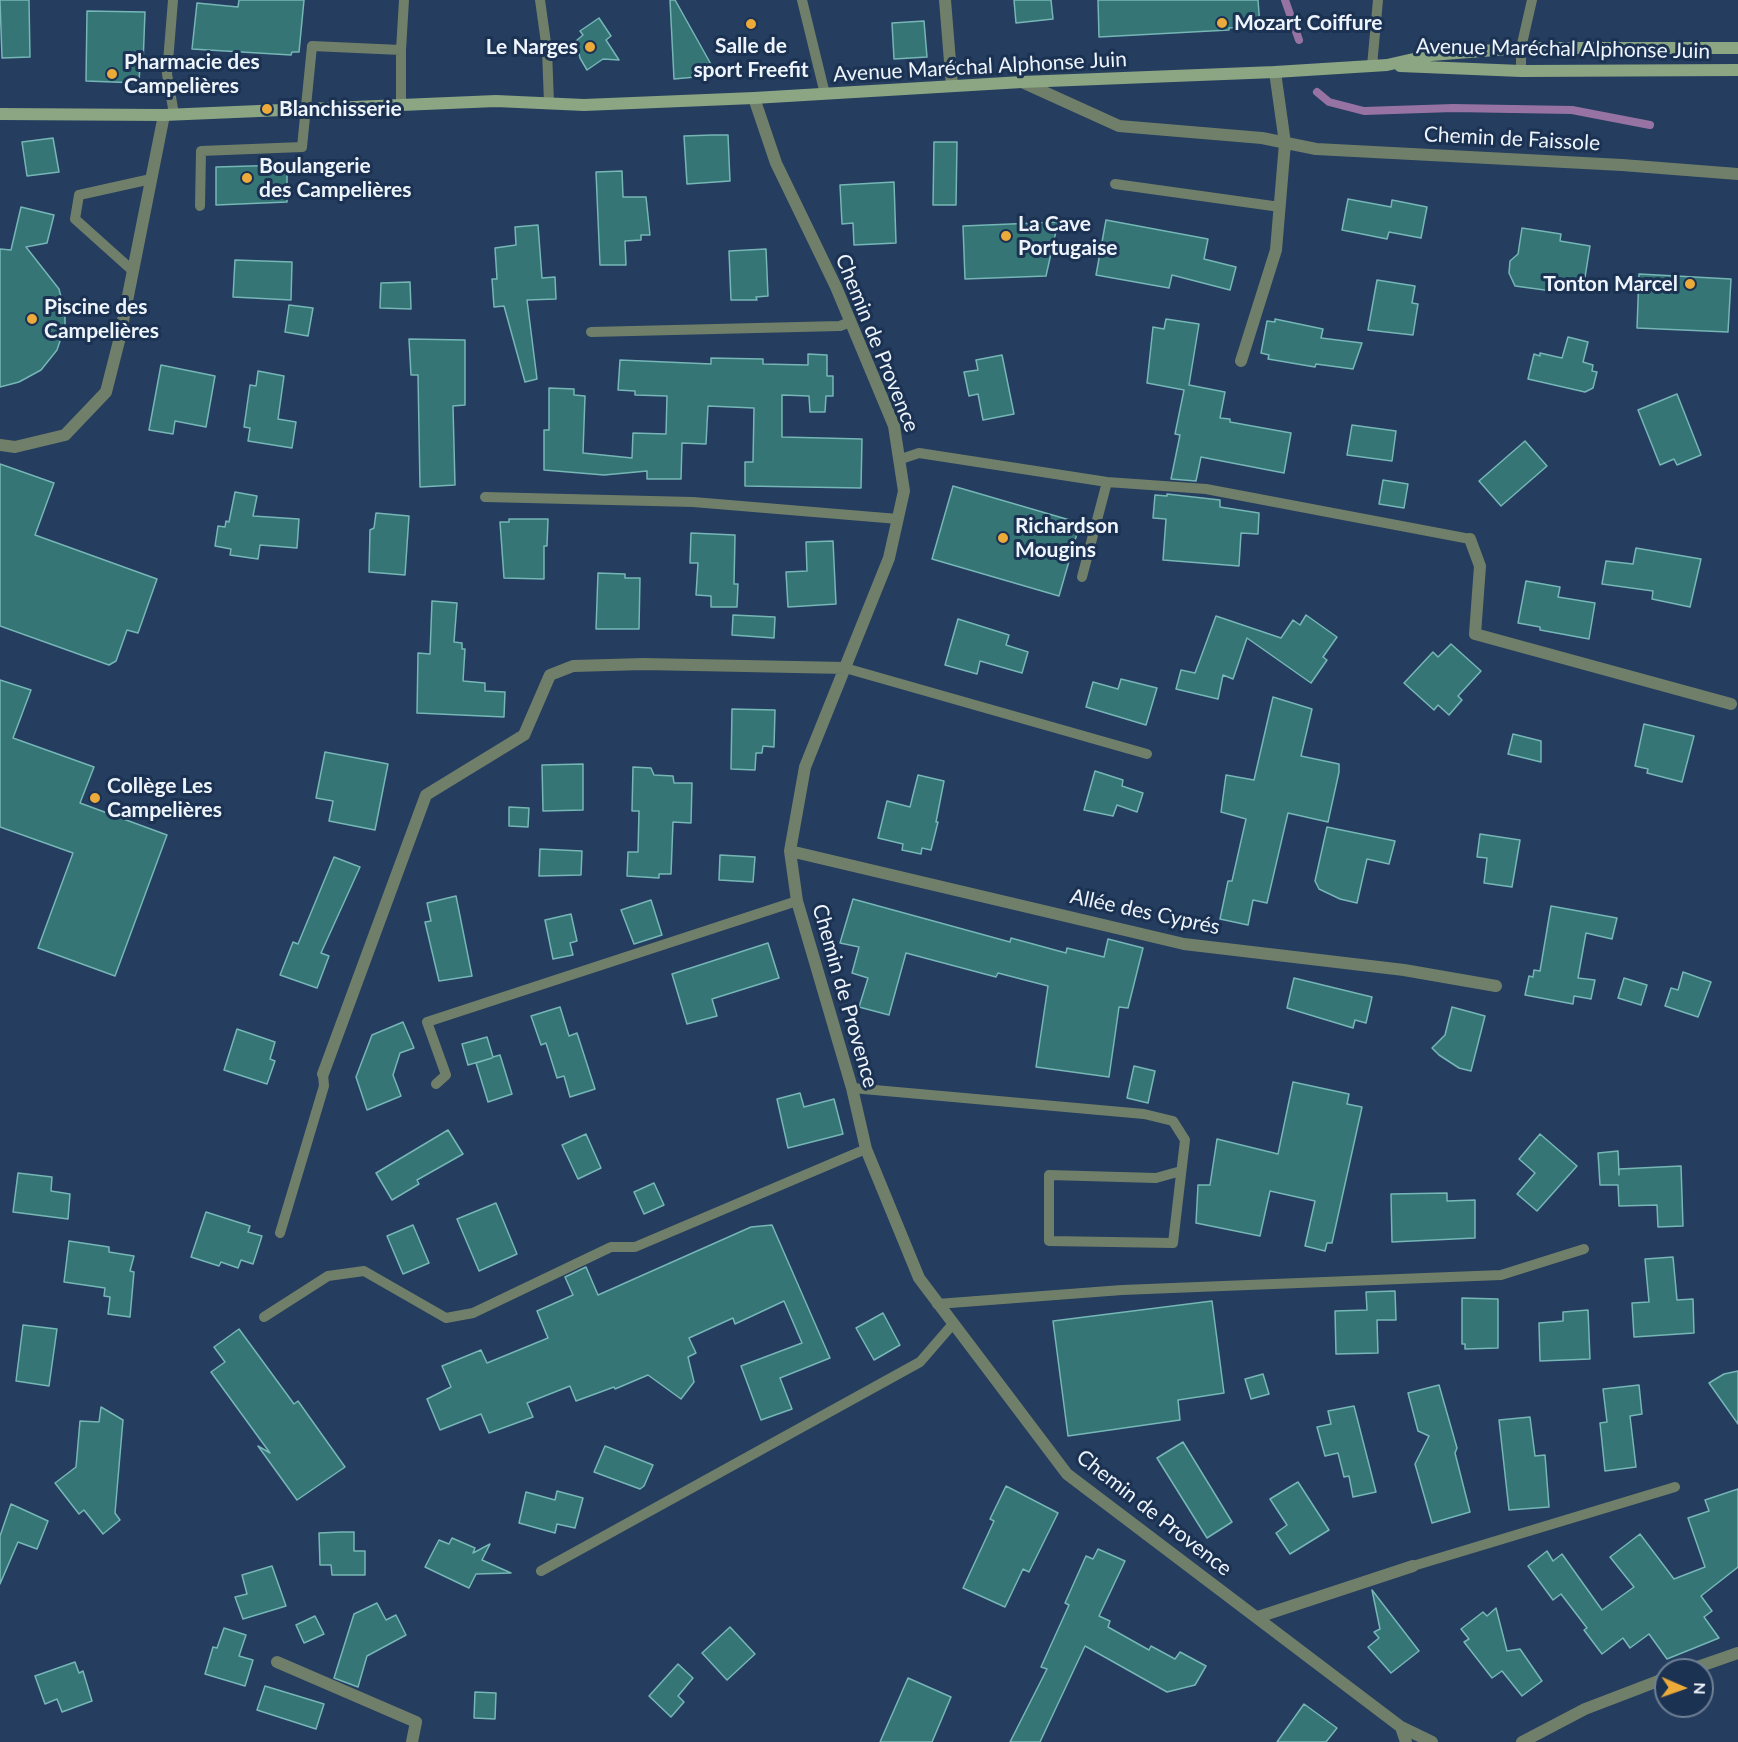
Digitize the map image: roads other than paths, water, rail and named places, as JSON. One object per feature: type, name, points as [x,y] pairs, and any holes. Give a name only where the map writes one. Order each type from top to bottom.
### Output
[{"type":"main road","name":"Avenue Maréchal Alphonse Juin","points":[[1387,65],[1431,55],[1521,48],[1738,48]]},
{"type":"main road","name":"Avenue Maréchal Alphonse Juin","points":[[0,114],[169,114],[496,101],[584,105],[1387,65],[1521,71],[1738,70]]},
{"type":"street","points":[[945,0],[952,86]]},
{"type":"street","points":[[1241,361],[1276,250],[1285,143],[1275,72]]},
{"type":"street","name":"Chemin de Faissole","points":[[1022,82],[1119,126],[1262,138],[1316,149],[1622,165],[1738,174]]},
{"type":"street","name":"Chemin de Provence","points":[[754,98],[776,163],[850,322],[894,426],[901,459],[904,491],[889,558],[845,668],[829,701],[805,767],[790,851],[797,901],[852,1088],[866,1149],[919,1278],[952,1325],[1067,1474],[1401,1727],[1432,1742]]},
{"type":"street","points":[[0,445],[15,447],[65,435],[106,392],[151,179],[169,114]]},
{"type":"street","points":[[1470,539],[1480,566],[1475,634],[1731,705]]},
{"type":"street","points":[[323,1074],[426,795],[524,735],[550,675],[573,666],[644,664],[845,668]]},
{"type":"street","name":"Allée des Cyprés","points":[[790,851],[1184,944],[1404,970],[1496,986]]},
{"type":"street","points":[[1258,1617],[1413,1566]]},
{"type":"street","points":[[1714,1661],[1738,1653]]},
{"type":"street","points":[[278,1662],[416,1722],[412,1742]]},
{"type":"street","points":[[1522,1742],[1585,1709],[1654,1683]]},
{"type":"street","points":[[1401,1727],[1406,1742]]},
{"type":"lane","points":[[169,114],[167,74],[173,0]]},
{"type":"lane","points":[[401,105],[404,0]]},
{"type":"lane","points":[[540,0],[547,50],[549,103]]},
{"type":"lane","points":[[802,0],[825,94]]},
{"type":"lane","points":[[1372,66],[1378,0]]},
{"type":"lane","points":[[1521,71],[1521,48],[1532,0]]},
{"type":"lane","points":[[200,206],[201,151],[302,147],[312,46],[401,50]]},
{"type":"lane","points":[[133,271],[75,219],[79,195],[151,179]]},
{"type":"lane","points":[[1115,184],[1280,207]]},
{"type":"lane","points":[[591,332],[840,326],[850,322]]},
{"type":"lane","points":[[901,459],[919,453],[1107,482],[1206,489],[1470,539]]},
{"type":"lane","points":[[1082,577],[1107,482]]},
{"type":"lane","points":[[485,497],[693,502],[898,519]]},
{"type":"lane","points":[[845,668],[1147,754]]},
{"type":"lane","points":[[436,1084],[446,1075],[428,1022],[797,901]]},
{"type":"lane","points":[[280,1233],[324,1086],[323,1074]]},
{"type":"lane","points":[[852,1088],[1144,1114],[1173,1121],[1185,1140],[1173,1243],[1049,1241],[1049,1175],[1156,1178],[1181,1171]]},
{"type":"lane","points":[[264,1317],[328,1276],[364,1271],[446,1318],[473,1313],[611,1247],[635,1247],[866,1149]]},
{"type":"lane","points":[[937,1304],[1122,1290],[1501,1275],[1584,1249]]},
{"type":"lane","points":[[541,1571],[920,1362],[952,1325]]},
{"type":"lane","points":[[1413,1566],[1675,1487]]},
{"type":"waterway","points":[[1285,0],[1299,40]]},
{"type":"waterway","points":[[1317,92],[1329,102],[1364,111],[1453,108],[1572,110],[1650,125]]},
{"type":"place","name":"Mozart Coiffure","points":[[1222,23]]},
{"type":"place","name":"Salle de sport Freefit","points":[[751,24]]},
{"type":"place","name":"Le Narges","points":[[590,47]]},
{"type":"place","name":"Pharmacie des Campelières","points":[[112,74]]},
{"type":"place","name":"Blanchisserie","points":[[267,109]]},
{"type":"place","name":"Boulangerie des Campelières","points":[[247,178]]},
{"type":"place","name":"La Cave Portugaise","points":[[1006,236]]},
{"type":"place","name":"Tonton Marcel","points":[[1690,284]]},
{"type":"place","name":"Piscine des Campelières","points":[[32,319]]},
{"type":"place","name":"Richardson Mougins","points":[[1003,538]]},
{"type":"place","name":"Collège Les Campelières","points":[[95,798]]}]
